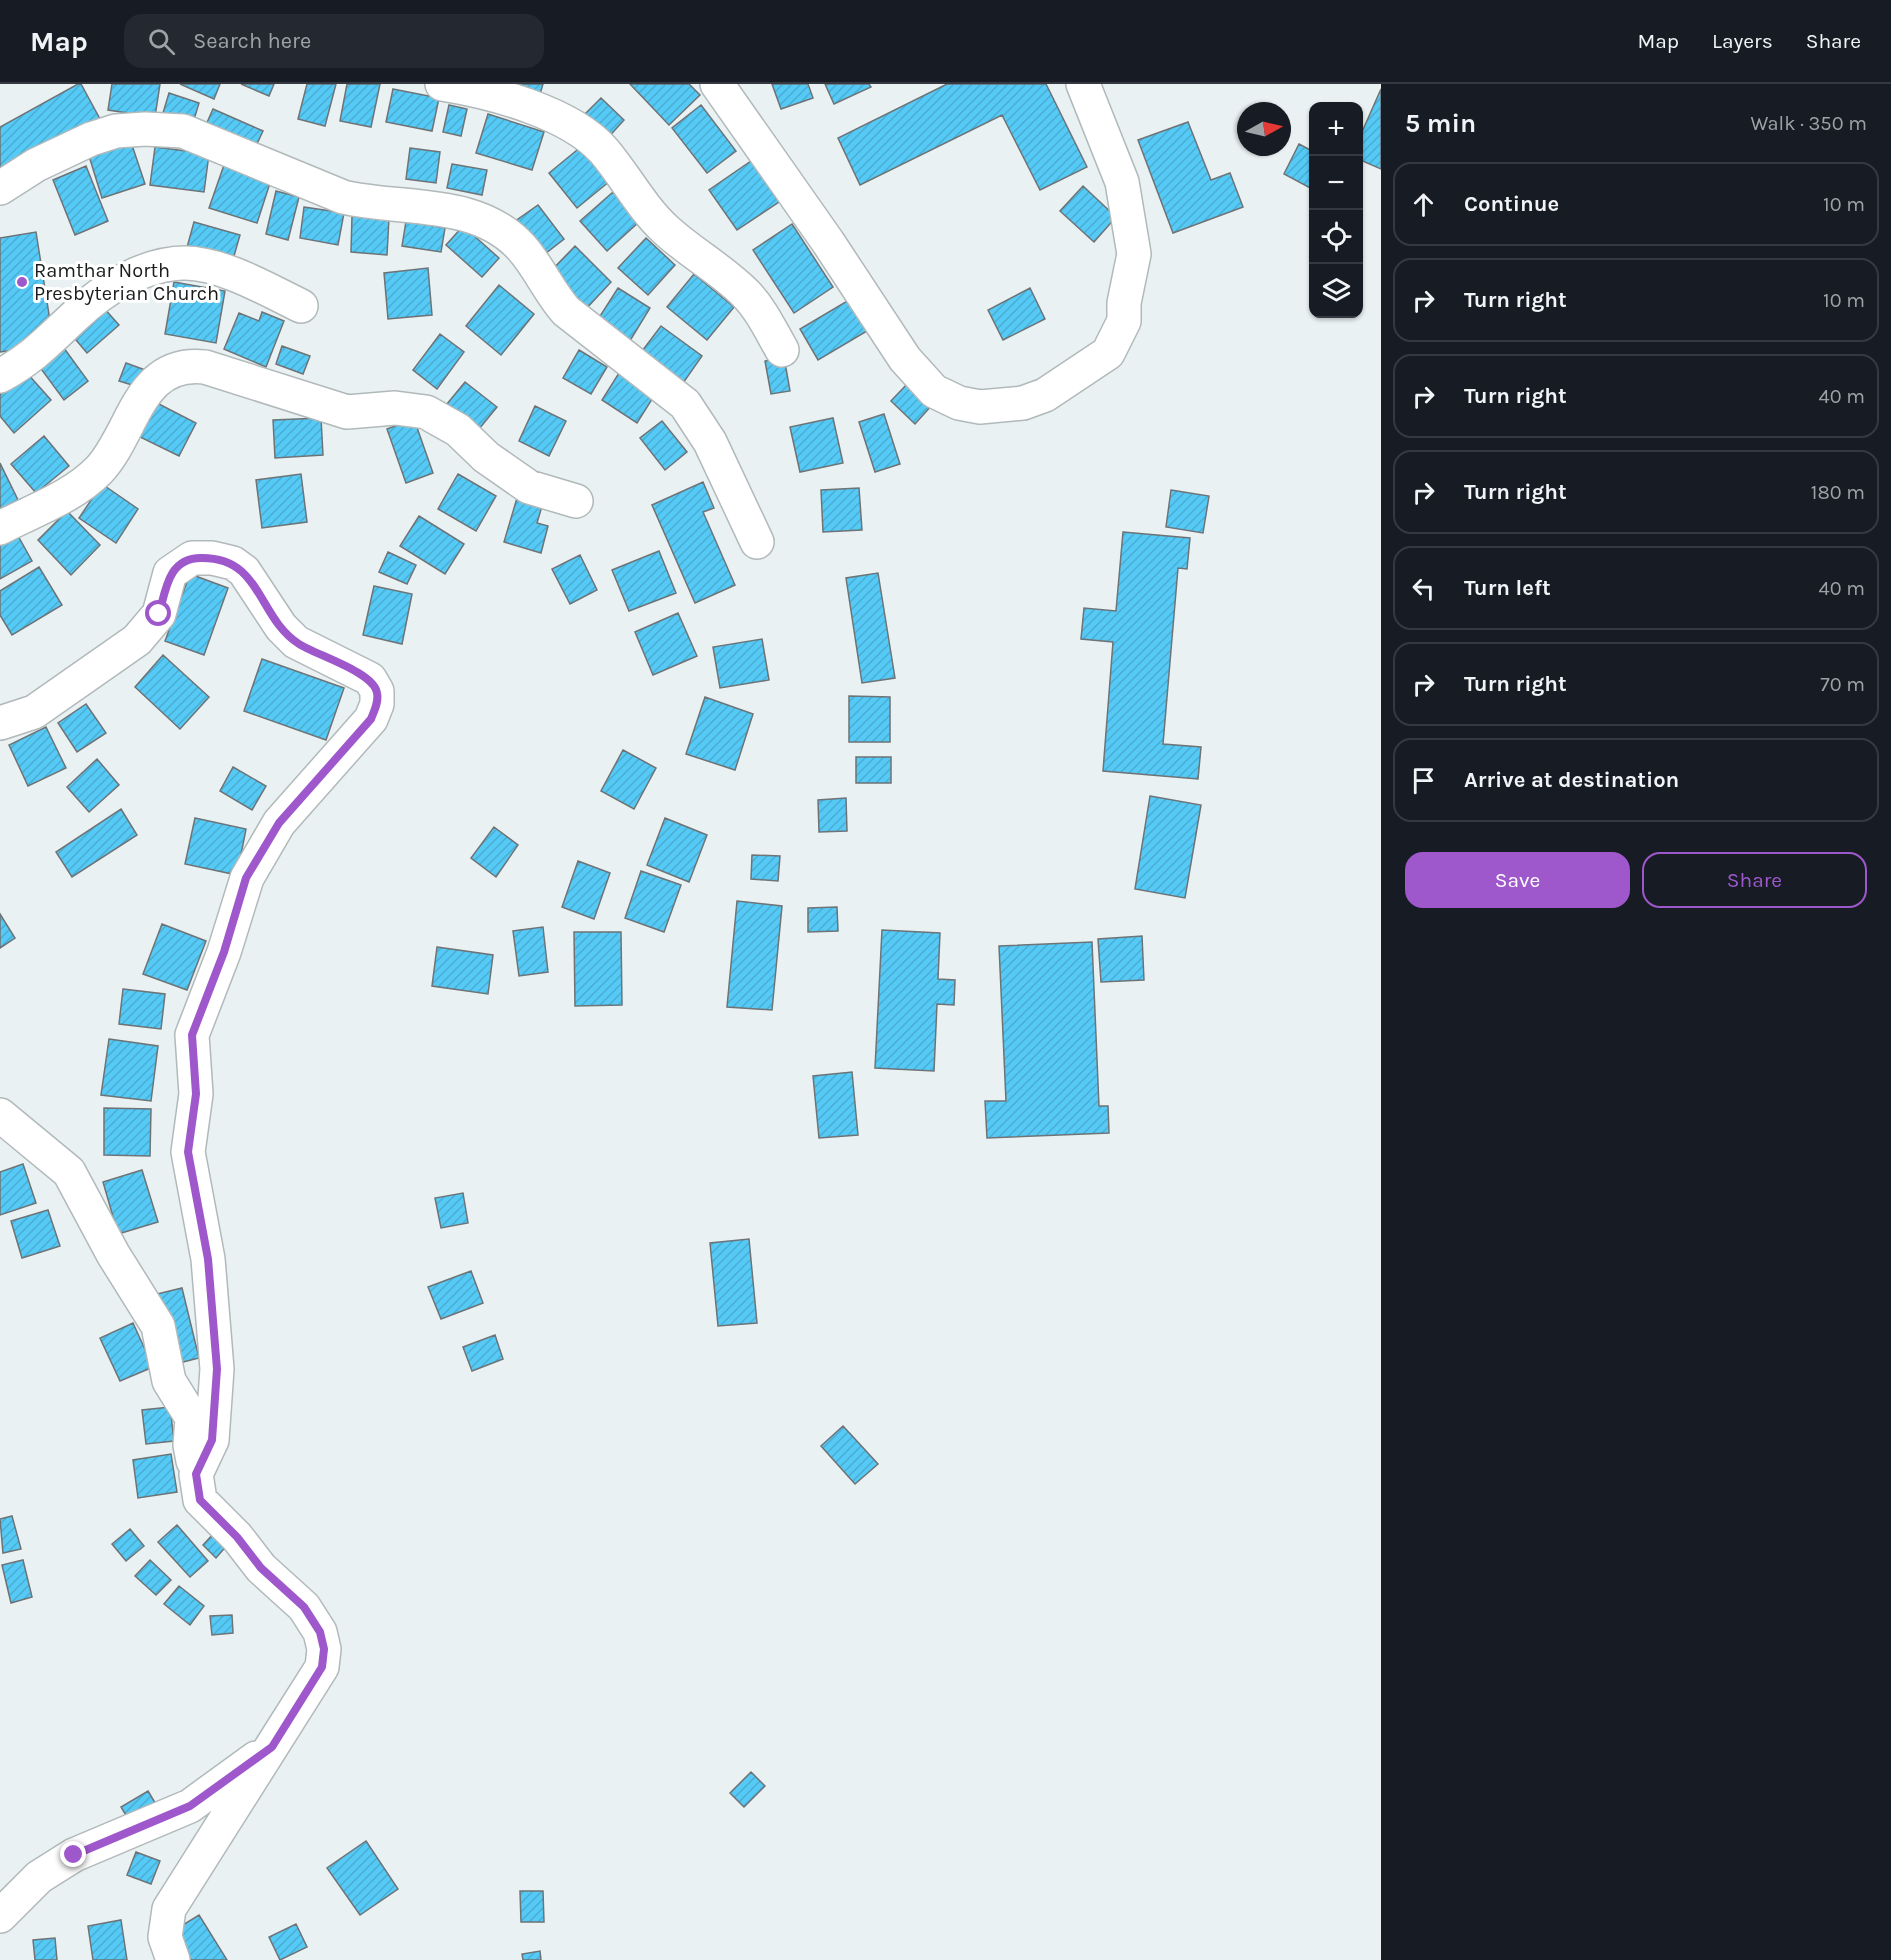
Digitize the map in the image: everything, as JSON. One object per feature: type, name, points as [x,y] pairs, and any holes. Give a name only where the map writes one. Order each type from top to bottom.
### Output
[{"type":"street","points":[[442,84],[497,94],[524,104],[577,130],[602,149],[644,207],[667,230],[747,294],[759,309],[782,350]]},
{"type":"street","points":[[717,84],[828,242],[904,359],[934,391],[959,403],[980,407],[1023,403],[1045,394],[1108,353],[1124,321],[1124,303],[1134,254],[1122,182],[1083,84]]},
{"type":"street","points":[[0,188],[36,165],[91,139],[116,131],[183,130],[343,197],[364,202],[424,207],[476,218],[497,229],[521,247],[551,294],[572,317],[641,368],[684,404],[710,442],[757,542]]},
{"type":"street","points":[[0,376],[27,361],[76,314],[109,289],[137,274],[164,266],[185,263],[205,266],[248,281],[301,306]]},
{"type":"street","points":[[0,528],[81,485],[99,470],[149,388],[175,367],[189,365],[205,367],[347,412],[395,408],[426,412],[458,430],[486,457],[519,481],[544,494],[576,501]]},
{"type":"street","points":[[0,723],[34,712],[137,640],[159,614],[170,573],[192,558],[212,558],[233,563],[244,572],[281,627],[296,642],[370,679],[377,691],[377,704],[371,719],[279,823],[246,878],[224,952],[192,1035],[196,1094],[188,1152],[208,1259],[217,1369],[212,1440],[196,1474]]},
{"type":"street","points":[[0,1114],[69,1172],[113,1254],[158,1326],[169,1381],[192,1418],[190,1445],[200,1500],[237,1537],[261,1568],[304,1607],[320,1632],[324,1649],[322,1667],[169,1909],[165,1937],[173,1960]]},
{"type":"street","points":[[0,1916],[39,1877],[74,1855],[190,1806],[272,1747]]},
{"type":"building","points":[[81,84],[100,119],[0,173],[0,127]]},
{"type":"building","points":[[112,84],[160,84],[155,117],[108,110]]},
{"type":"building","points":[[180,84],[220,84],[214,99]]},
{"type":"building","points":[[241,84],[274,84],[269,96]]},
{"type":"building","points":[[307,84],[336,84],[325,126],[298,119]]},
{"type":"building","points":[[347,84],[380,84],[371,127],[340,121]]},
{"type":"building","points":[[506,84],[543,84],[540,94]]},
{"type":"building","points":[[630,84],[689,84],[700,95],[669,125]]},
{"type":"building","points":[[772,84],[808,84],[813,98],[781,109]]},
{"type":"building","points":[[825,84],[869,84],[871,87],[834,104]]},
{"type":"building","points":[[947,84],[1046,84],[1087,167],[1040,190],[1002,115],[860,185],[838,138]]},
{"type":"building","points":[[393,89],[439,98],[432,131],[386,122]]},
{"type":"building","points":[[1381,89],[1381,169],[1363,161],[1363,130]]},
{"type":"building","points":[[169,93],[199,103],[193,123],[163,113]]},
{"type":"building","points":[[601,98],[624,120],[605,141],[581,118]]},
{"type":"building","points":[[449,105],[467,109],[461,136],[443,132]]},
{"type":"building","points":[[701,105],[736,151],[707,173],[672,128]]},
{"type":"building","points":[[213,109],[263,131],[255,148],[205,127]]},
{"type":"building","points":[[488,114],[544,132],[532,170],[476,153]]},
{"type":"building","points":[[1188,122],[1211,180],[1230,173],[1243,207],[1173,233],[1138,140]]},
{"type":"building","points":[[131,142],[145,184],[102,198],[89,156]]},
{"type":"building","points":[[1299,144],[1309,149],[1309,187],[1284,174]]},
{"type":"building","points":[[582,146],[610,181],[577,208],[549,173]]},
{"type":"building","points":[[155,147],[209,154],[204,192],[150,185]]},
{"type":"building","points":[[410,148],[440,152],[436,183],[406,179]]},
{"type":"building","points":[[751,161],[779,202],[737,230],[709,190]]},
{"type":"building","points":[[452,164],[487,170],[482,195],[447,188]]},
{"type":"building","points":[[224,165],[271,180],[257,223],[209,208]]},
{"type":"building","points":[[86,166],[108,221],[75,235],[53,180]]},
{"type":"building","points":[[1083,186],[1116,217],[1094,242],[1060,211]]},
{"type":"building","points":[[276,191],[299,197],[288,240],[266,234]]},
{"type":"building","points":[[613,192],[639,222],[607,251],[580,221]]},
{"type":"building","points":[[538,205],[564,239],[541,257],[514,222]]},
{"type":"building","points":[[304,207],[344,213],[338,245],[300,238]]},
{"type":"building","points":[[352,215],[389,218],[387,255],[351,252]]},
{"type":"building","points":[[406,221],[445,228],[441,252],[402,246]]},
{"type":"building","points":[[194,222],[240,235],[232,263],[186,251]]},
{"type":"building","points":[[792,224],[833,287],[794,313],[753,250]]},
{"type":"building","points":[[463,226],[499,258],[482,277],[446,245]]},
{"type":"building","name":"Ramthar North Presbyterian Church","points":[[36,232],[51,327],[41,346],[0,352],[0,238]]},
{"type":"building","points":[[646,238],[675,265],[648,295],[618,268]]},
{"type":"building","points":[[575,246],[611,282],[585,310],[548,274]]},
{"type":"building","points":[[428,268],[432,315],[388,319],[384,273]]},
{"type":"building","points":[[694,274],[734,307],[707,340],[667,307]]},
{"type":"building","points":[[174,282],[225,291],[216,343],[165,334]]},
{"type":"building","points":[[499,285],[534,314],[501,355],[466,326]]},
{"type":"building","points":[[618,288],[650,308],[628,344],[595,324]]},
{"type":"building","points":[[1030,288],[1045,319],[1003,340],[988,310]]},
{"type":"building","points":[[849,300],[867,331],[818,360],[800,329]]},
{"type":"building","points":[[102,306],[119,325],[87,353],[71,334]]},
{"type":"building","points":[[262,312],[284,321],[266,367],[224,349],[239,313],[259,321]]},
{"type":"building","points":[[661,326],[702,356],[681,386],[639,355]]},
{"type":"building","points":[[440,334],[464,352],[437,389],[413,370]]},
{"type":"building","points":[[61,344],[88,381],[64,400],[36,362]]},
{"type":"building","points":[[282,346],[310,356],[303,374],[276,364]]},
{"type":"building","points":[[579,350],[607,367],[591,394],[563,378]]},
{"type":"building","points":[[784,357],[790,391],[771,394],[765,361]]},
{"type":"building","points":[[126,363],[148,371],[142,388],[119,381]]},
{"type":"building","points":[[26,372],[51,400],[14,433],[0,416],[0,395]]},
{"type":"building","points":[[619,373],[654,396],[637,423],[602,400]]},
{"type":"building","points":[[465,382],[497,407],[479,429],[447,404]]},
{"type":"building","points":[[908,383],[932,405],[915,424],[891,401]]},
{"type":"building","points":[[155,402],[196,423],[179,456],[138,436]]},
{"type":"building","points":[[535,406],[566,421],[549,456],[519,441]]},
{"type":"building","points":[[884,414],[900,464],[875,472],[859,422]]},
{"type":"building","points":[[321,418],[323,455],[275,458],[273,420]]},
{"type":"building","points":[[833,418],[843,463],[800,472],[790,427]]},
{"type":"building","points":[[414,419],[433,473],[406,483],[387,429]]},
{"type":"building","points":[[662,421],[687,452],[665,470],[640,438]]},
{"type":"building","points":[[44,436],[69,466],[36,493],[11,464]]},
{"type":"building","points":[[0,463],[18,500],[0,509]]},
{"type":"building","points":[[301,474],[307,522],[262,528],[256,480]]},
{"type":"building","points":[[458,474],[496,496],[476,531],[438,509]]},
{"type":"building","points":[[703,482],[714,508],[703,512],[735,585],[695,603],[652,505]]},
{"type":"building","points":[[102,484],[138,509],[116,543],[79,518]]},
{"type":"building","points":[[859,488],[862,530],[823,532],[821,490]]},
{"type":"building","points":[[1171,490],[1209,496],[1203,533],[1166,527]]},
{"type":"building","points":[[517,498],[542,506],[537,523],[548,526],[541,553],[504,542]]},
{"type":"building","points":[[67,511],[100,545],[71,575],[38,540]]},
{"type":"building","points":[[419,516],[464,544],[445,574],[400,546]]},
{"type":"building","points":[[1123,532],[1190,538],[1187,569],[1178,568],[1163,744],[1201,747],[1198,779],[1103,771],[1113,642],[1081,639],[1084,608],[1116,611]]},
{"type":"building","points":[[17,534],[32,561],[0,579],[0,543]]},
{"type":"building","points":[[659,551],[676,593],[629,611],[612,570]]},
{"type":"building","points":[[388,552],[416,565],[407,584],[379,572]]},
{"type":"building","points":[[580,555],[597,590],[570,604],[552,569]]},
{"type":"building","points":[[39,567],[62,605],[12,635],[0,615],[0,591]]},
{"type":"building","points":[[878,573],[895,678],[862,683],[846,578]]},
{"type":"building","points":[[190,574],[228,588],[204,655],[165,641]]},
{"type":"building","points":[[374,586],[412,594],[402,644],[363,635]]},
{"type":"building","points":[[678,613],[697,656],[653,675],[635,632]]},
{"type":"building","points":[[762,639],[769,680],[720,688],[713,647]]},
{"type":"building","points":[[163,655],[209,697],[180,729],[135,687]]},
{"type":"building","points":[[262,659],[344,688],[326,740],[244,711]]},
{"type":"building","points":[[849,696],[890,697],[890,742],[849,742]]},
{"type":"building","points":[[705,697],[753,714],[735,770],[686,754]]},
{"type":"building","points":[[86,704],[106,733],[77,752],[58,723]]},
{"type":"building","points":[[46,727],[66,768],[28,786],[9,745]]},
{"type":"building","points":[[623,750],[656,768],[634,809],[601,791]]},
{"type":"building","points":[[856,757],[891,757],[891,783],[856,783]]},
{"type":"building","points":[[97,759],[119,785],[89,812],[67,787]]},
{"type":"building","points":[[233,767],[266,786],[252,810],[220,791]]},
{"type":"building","points":[[1150,796],[1201,805],[1185,898],[1135,889]]},
{"type":"building","points":[[846,798],[847,831],[819,832],[818,800]]},
{"type":"building","points":[[121,809],[137,835],[72,877],[56,852]]},
{"type":"building","points":[[195,818],[246,829],[237,875],[185,864]]},
{"type":"building","points":[[665,818],[707,835],[689,882],[647,865]]},
{"type":"building","points":[[494,827],[518,845],[496,877],[471,858]]},
{"type":"building","points":[[752,855],[780,856],[778,881],[751,879]]},
{"type":"building","points":[[578,861],[610,873],[594,919],[562,907]]},
{"type":"building","points":[[641,871],[681,885],[664,932],[625,918]]},
{"type":"building","points":[[737,901],[782,906],[772,1010],[727,1007]]},
{"type":"building","points":[[837,907],[838,931],[808,932],[808,908]]},
{"type":"building","points":[[0,914],[15,938],[0,948]]},
{"type":"building","points":[[162,924],[206,941],[187,990],[143,974]]},
{"type":"building","points":[[543,927],[548,972],[519,976],[513,931]]},
{"type":"building","points":[[882,930],[940,933],[938,979],[955,980],[954,1005],[937,1004],[934,1071],[875,1068]]},
{"type":"building","points":[[574,932],[621,932],[622,1005],[575,1006]]},
{"type":"building","points":[[1142,936],[1144,980],[1101,982],[1098,939]]},
{"type":"building","points":[[1092,942],[1099,1106],[1108,1106],[1109,1133],[987,1138],[985,1101],[1006,1101],[999,946]]},
{"type":"building","points":[[437,947],[493,955],[488,994],[432,986]]},
{"type":"building","points":[[123,989],[165,994],[161,1029],[119,1024]]},
{"type":"building","points":[[109,1039],[158,1046],[151,1101],[101,1095]]},
{"type":"building","points":[[852,1072],[858,1135],[819,1138],[813,1076]]},
{"type":"building","points":[[104,1108],[151,1109],[150,1156],[104,1155]]},
{"type":"building","points":[[23,1164],[36,1203],[0,1215],[0,1172]]},
{"type":"building","points":[[142,1170],[158,1222],[118,1234],[103,1182]]},
{"type":"building","points":[[463,1193],[468,1223],[441,1228],[435,1198]]},
{"type":"building","points":[[48,1210],[60,1246],[22,1258],[11,1221]]},
{"type":"building","points":[[749,1239],[757,1323],[718,1326],[710,1243]]},
{"type":"building","points":[[471,1271],[483,1303],[441,1319],[428,1287]]},
{"type":"building","points":[[182,1288],[199,1358],[175,1364],[157,1294]]},
{"type":"building","points":[[133,1323],[153,1367],[120,1381],[100,1338]]},
{"type":"building","points":[[495,1335],[503,1359],[472,1371],[463,1347]]},
{"type":"building","points":[[170,1407],[174,1441],[146,1444],[142,1410]]},
{"type":"building","points":[[843,1426],[878,1464],[855,1484],[821,1446]]},
{"type":"building","points":[[171,1454],[177,1492],[138,1498],[133,1460]]},
{"type":"building","points":[[12,1516],[21,1549],[3,1553],[0,1519]]},
{"type":"building","points":[[177,1525],[208,1561],[190,1577],[158,1542]]},
{"type":"building","points":[[130,1529],[144,1546],[126,1561],[112,1544]]},
{"type":"building","points":[[215,1532],[228,1544],[216,1558],[203,1545]]},
{"type":"building","points":[[23,1560],[32,1597],[11,1603],[2,1565]]},
{"type":"building","points":[[150,1560],[171,1580],[156,1595],[135,1576]]},
{"type":"building","points":[[179,1586],[204,1606],[190,1625],[164,1604]]},
{"type":"building","points":[[232,1615],[233,1633],[212,1635],[210,1616]]},
{"type":"building","points":[[751,1772],[765,1786],[744,1807],[730,1793]]},
{"type":"building","points":[[148,1791],[157,1806],[130,1822],[121,1807]]},
{"type":"building","points":[[366,1841],[398,1889],[360,1915],[327,1868]]},
{"type":"building","points":[[136,1852],[160,1861],[151,1884],[127,1875]]},
{"type":"building","points":[[520,1891],[543,1891],[544,1922],[521,1922]]},
{"type":"building","points":[[199,1915],[227,1960],[191,1960],[173,1931]]},
{"type":"building","points":[[121,1920],[127,1960],[93,1960],[88,1926]]},
{"type":"building","points":[[296,1924],[307,1947],[280,1960],[269,1937]]},
{"type":"building","points":[[55,1938],[57,1960],[35,1960],[33,1940]]},
{"type":"building","points":[[540,1951],[541,1960],[523,1960],[522,1954]]},
{"type":"place","name":"Ramthar North Presbyterian Church","points":[[22,282]]},
{"type":"route","points":[[74,1855],[190,1806],[272,1747],[322,1667],[324,1649],[320,1632],[304,1607],[261,1568],[237,1537],[200,1500],[196,1474],[212,1440],[217,1369],[208,1259],[188,1152],[196,1094],[192,1035],[224,952],[246,878],[279,823],[322,771],[358,737],[371,719],[377,704],[377,691],[370,679],[296,642],[281,627],[244,572],[233,563],[212,558],[192,558],[181,564],[170,573],[159,614]]}]
